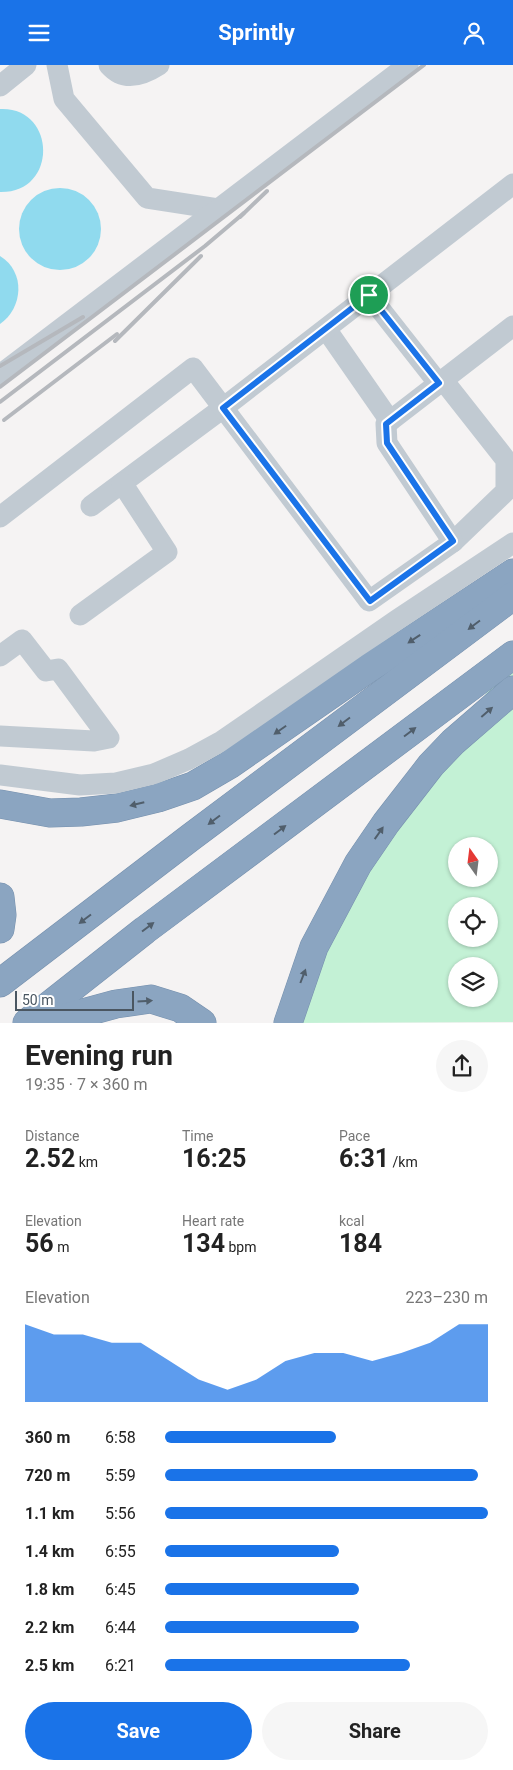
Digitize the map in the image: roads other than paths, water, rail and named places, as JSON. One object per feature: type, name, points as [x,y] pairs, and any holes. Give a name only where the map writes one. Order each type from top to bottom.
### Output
[{"type":"highway","points":[[0,804],[50,813],[81,812],[118,808],[158,798],[193,786],[230,765],[369,668],[513,573]]},
{"type":"highway","points":[[0,983],[191,837],[513,596]]},
{"type":"highway","points":[[27,1023],[145,930],[513,655]]},
{"type":"highway","points":[[288,1023],[314,947],[358,863],[431,765],[453,742],[513,690]]},
{"type":"highway","points":[[0,897],[2,915],[0,929]]},
{"type":"highway","points":[[46,1023],[116,1004],[151,999],[180,1008],[202,1023]]},
{"type":"lane","points":[[0,86],[26,65]]},
{"type":"lane","points":[[57,65],[64,99],[147,199],[218,209]]},
{"type":"lane","points":[[109,65],[119,73],[129,76],[139,76],[159,65]]},
{"type":"lane","points":[[0,375],[408,65]]},
{"type":"lane","points":[[91,506],[223,408],[513,184]]},
{"type":"lane","points":[[0,517],[193,368],[370,601],[453,541],[506,491],[506,447],[441,382],[369,295]]},
{"type":"lane","points":[[453,541],[387,443],[386,424],[513,326]]},
{"type":"lane","points":[[326,329],[390,421]]},
{"type":"lane","points":[[80,615],[167,552],[122,483]]},
{"type":"lane","points":[[0,775],[80,785],[116,783],[154,774],[189,759],[222,741],[397,619],[513,543]]},
{"type":"lane","points":[[0,656],[22,640],[46,671],[58,669],[109,738],[94,741],[0,736]]},
{"type":"water","points":[[0,109],[18,112],[32,121],[40,134],[43,150],[41,165],[33,179],[19,189],[0,192]]},
{"type":"water","points":[[60,188],[76,191],[89,200],[98,213],[101,229],[98,245],[89,258],[76,267],[60,270],[44,267],[31,258],[22,245],[19,229],[22,213],[31,200],[44,191]]},
{"type":"water","points":[[0,256],[14,271],[18,290],[17,300],[13,309],[0,324]]},
{"type":"railway","points":[[0,387],[424,65]]},
{"type":"railway","points":[[240,217],[267,191]]},
{"type":"railway","points":[[0,402],[205,246],[244,213]]},
{"type":"railway","points":[[115,341],[201,256]]},
{"type":"railway","points":[[0,366],[83,317]]},
{"type":"railway","points":[[4,420],[117,334]]}]
